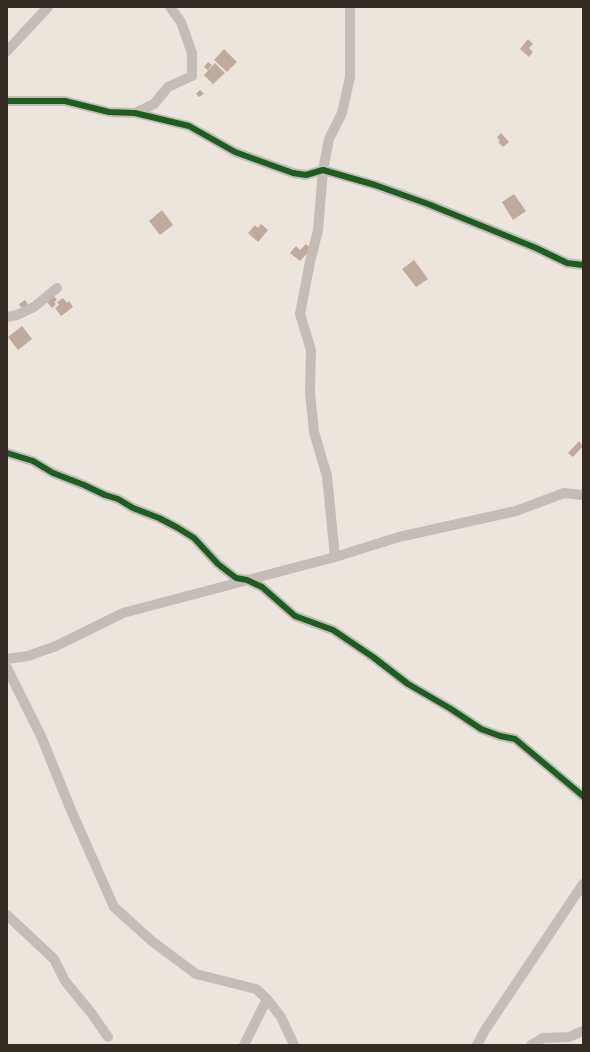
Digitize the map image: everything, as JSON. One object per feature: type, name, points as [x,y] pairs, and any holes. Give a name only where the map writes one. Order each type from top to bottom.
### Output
[{"type":"street","points":[[7,51],[48,7]]},
{"type":"street","points":[[135,112],[154,104],[168,87],[192,76],[192,53],[181,22],[170,7]]},
{"type":"street","points":[[335,557],[327,476],[314,432],[310,393],[311,350],[300,314],[318,230],[323,170],[328,139],[342,113],[350,77],[350,7]]},
{"type":"street","points":[[7,101],[65,100],[109,112],[135,112],[189,126],[235,152],[293,173],[306,175],[323,170],[375,185],[428,204],[536,248],[567,263],[583,265]]},
{"type":"street","points":[[7,317],[17,315],[34,308],[57,288]]},
{"type":"street","points":[[7,453],[33,461],[53,473],[84,485],[105,496],[118,499],[133,508],[159,518],[178,528],[194,538],[218,564],[236,578],[247,580],[262,587],[295,616],[332,630],[373,657],[408,684],[451,709],[481,729],[500,736],[515,739],[583,796]]},
{"type":"street","points":[[7,658],[28,656],[56,646],[124,613],[335,557],[399,537],[516,511],[564,493],[583,496]]},
{"type":"street","points":[[7,668],[40,736],[114,907],[153,942],[196,974],[256,989],[268,999],[281,1017],[294,1045]]},
{"type":"street","points":[[477,1045],[485,1030],[583,884]]},
{"type":"street","points":[[7,915],[54,959],[65,981],[92,1014],[108,1037]]},
{"type":"street","points":[[244,1045],[268,999]]},
{"type":"street","points":[[531,1045],[543,1038],[569,1037],[583,1031]]},
{"type":"building","points":[[528,39],[533,44],[529,48],[533,52],[529,57],[520,49]]},
{"type":"building","points":[[224,49],[237,62],[227,72],[214,60]]},
{"type":"building","points":[[208,62],[212,65],[208,70],[204,67]]},
{"type":"building","points":[[215,63],[225,73],[213,84],[204,75]]},
{"type":"building","points":[[200,90],[204,94],[199,97],[196,94]]},
{"type":"building","points":[[501,133],[509,142],[503,147],[498,142],[500,141],[497,137]]},
{"type":"building","points":[[514,194],[526,211],[513,220],[502,202]]},
{"type":"building","points":[[162,210],[173,225],[160,235],[149,221]]},
{"type":"building","points":[[261,224],[268,230],[258,242],[248,233],[255,225],[258,228]]},
{"type":"building","points":[[306,244],[311,249],[300,261],[290,253],[296,246],[300,250]]},
{"type":"building","points":[[414,260],[428,279],[416,287],[402,269]]},
{"type":"building","points":[[54,296],[57,300],[54,302],[56,304],[52,308],[47,302]]},
{"type":"building","points":[[63,298],[67,303],[69,301],[73,307],[61,316],[55,308],[59,305],[57,302]]},
{"type":"building","points":[[25,300],[29,306],[23,310],[19,304]]},
{"type":"building","points":[[22,326],[32,339],[18,350],[8,337]]},
{"type":"building","points":[[579,441],[583,446],[573,457],[568,453]]},
{"type":"cycle path","points":[[7,101],[65,101],[109,112],[135,113],[189,126],[235,152],[293,173],[306,175],[323,170],[375,185],[428,204],[536,248],[567,263],[583,265]]},
{"type":"cycle path","points":[[7,453],[33,461],[53,473],[118,499],[133,508],[159,518],[178,528],[194,538],[218,564],[236,578],[247,580],[262,587],[295,616],[333,630],[373,657],[408,684],[451,709],[481,729],[500,736],[515,739],[583,796]]}]
